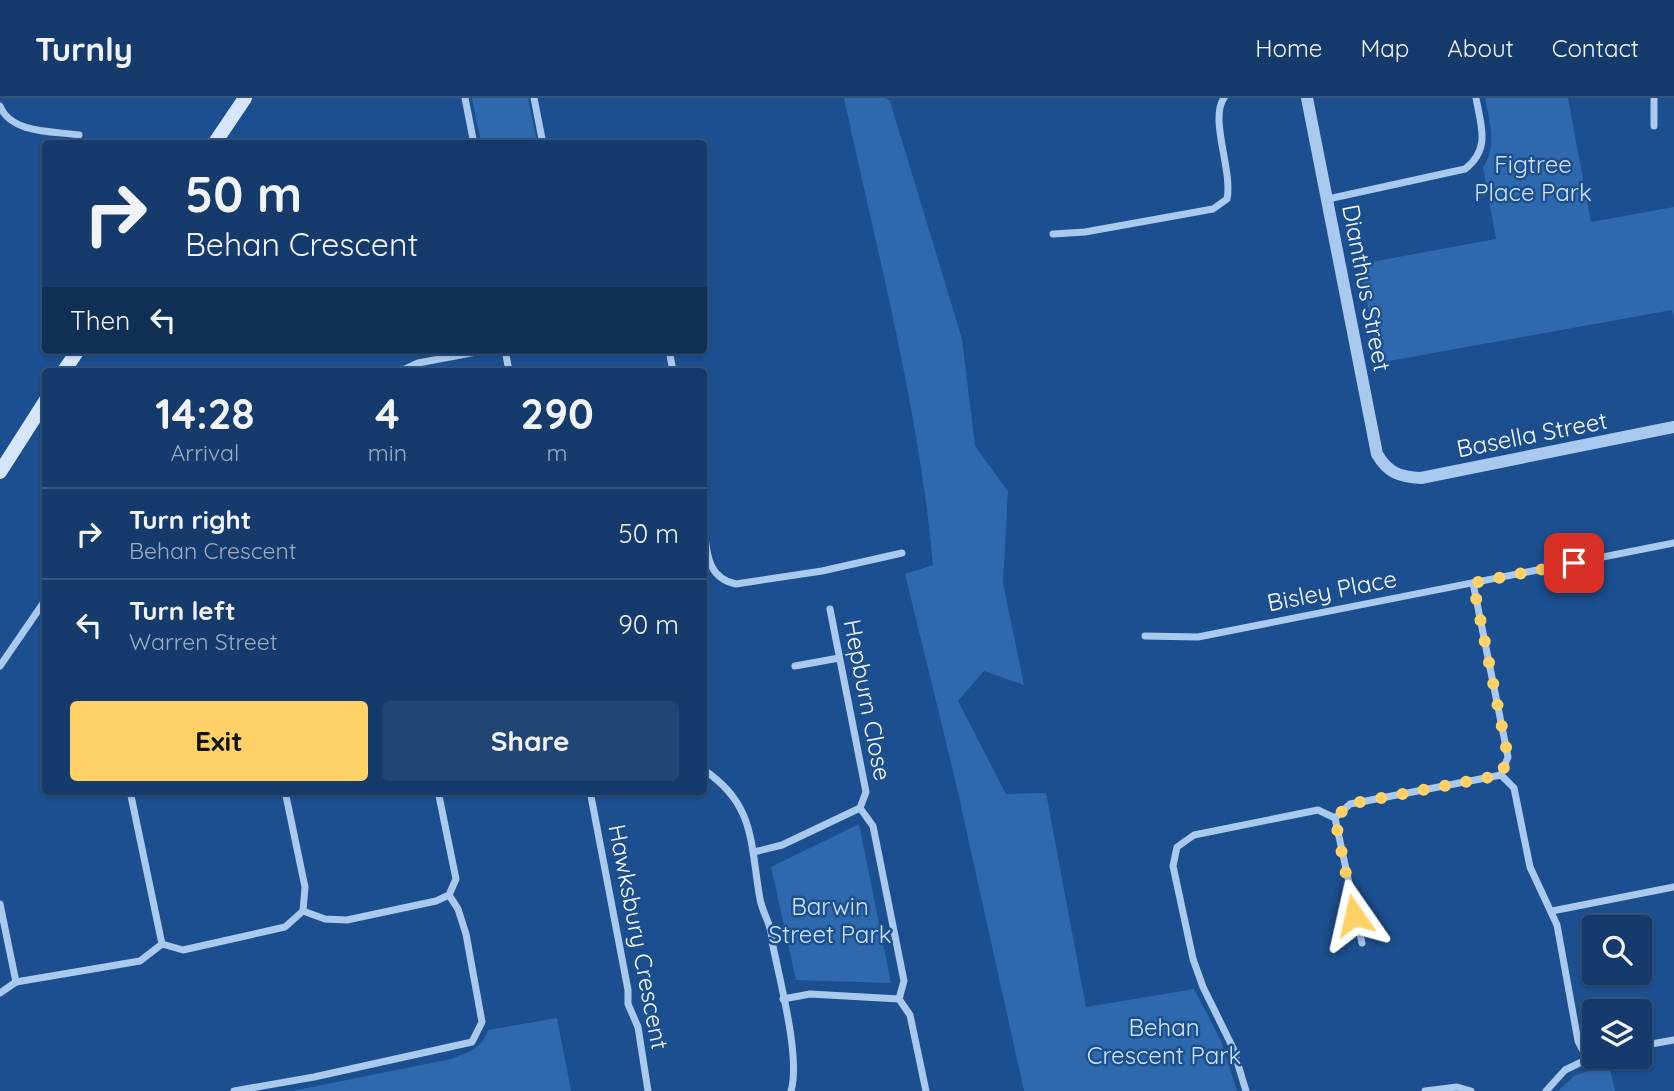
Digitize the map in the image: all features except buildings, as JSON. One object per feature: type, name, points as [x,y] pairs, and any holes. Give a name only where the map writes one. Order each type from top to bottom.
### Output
[{"type":"main road","points":[[217,140],[245,98]]},
{"type":"main road","points":[[0,471],[42,406]]},
{"type":"street","points":[[465,98],[473,140]]},
{"type":"street","points":[[534,98],[542,140]]},
{"type":"street","name":"Dianthus Street","points":[[1307,98],[1377,454],[1385,467],[1399,476]]},
{"type":"street","points":[[1328,199],[1465,169],[1481,152],[1484,141],[1476,98]]},
{"type":"street","points":[[1654,98],[1654,126]]},
{"type":"street","points":[[1053,234],[1085,232],[1213,209],[1227,199],[1230,184],[1218,113],[1222,99]]},
{"type":"street","points":[[0,106],[4,117],[19,126],[79,135]]},
{"type":"street","points":[[407,368],[418,363],[466,354]]},
{"type":"street","name":"Basella Street","points":[[1399,476],[1421,478],[1674,427]]},
{"type":"street","name":"Bisley Place","points":[[1145,636],[1198,637],[1674,542]]},
{"type":"street","points":[[707,548],[709,561],[716,575],[725,582],[736,584],[822,571],[902,553]]},
{"type":"street","points":[[1473,583],[1508,757],[1501,775]]},
{"type":"street","points":[[0,666],[42,604]]},
{"type":"street","name":"Hepburn Close","points":[[754,852],[782,845],[860,807],[866,792],[830,609]]},
{"type":"street","points":[[795,666],[839,658]]},
{"type":"street","points":[[707,772],[722,782],[742,808],[754,852],[760,904],[772,929],[791,1041],[794,1081],[791,1091]]},
{"type":"street","points":[[1335,818],[1350,804],[1501,775]]},
{"type":"street","points":[[1501,775],[1514,788],[1530,867],[1537,886],[1552,911],[1578,1041],[1582,1046]]},
{"type":"street","points":[[131,795],[162,944]]},
{"type":"street","points":[[162,944],[183,950],[285,927],[303,911],[305,887],[286,795]]},
{"type":"street","points":[[303,911],[325,919],[347,920],[436,901],[449,895],[456,879],[440,795]]},
{"type":"street","name":"Hawksbury Crescent","points":[[591,795],[628,1004],[638,1027],[648,1091]]},
{"type":"street","points":[[860,807],[873,826],[904,981],[899,999]]},
{"type":"street","points":[[1246,1091],[1233,1048],[1193,959],[1173,866],[1177,847],[1194,835],[1318,810],[1335,818]]},
{"type":"street","points":[[1335,818],[1362,943]]},
{"type":"street","points":[[1552,911],[1674,887]]},
{"type":"street","points":[[234,1091],[314,1077],[472,1042],[480,1031],[482,1022],[466,934],[458,909],[449,895]]},
{"type":"street","points":[[0,904],[16,982]]},
{"type":"street","points":[[0,993],[16,982],[140,961],[162,944]]},
{"type":"street","points":[[783,999],[810,994],[899,999],[911,1015],[926,1091]]},
{"type":"street","points":[[1652,1044],[1674,1040]]},
{"type":"street","points":[[1546,1091],[1565,1070],[1582,1062]]},
{"type":"street","points":[[1425,1091],[1457,1087],[1471,1091]]},
{"type":"green space","points":[[472,98],[528,98],[536,140],[480,140]]},
{"type":"green space","name":"Behan Crescent Park","points":[[844,98],[886,98],[890,101],[962,339],[975,446],[1008,491],[1003,583],[1024,685],[984,671],[958,701],[1006,794],[1046,793],[1086,1007],[1194,989],[1221,1041],[1237,1091],[1024,1091],[955,779],[905,574],[933,565],[927,506],[896,330]]},
{"type":"green space","name":"Figtree Place Park","points":[[1485,98],[1568,98],[1591,222],[1674,207],[1674,316],[1672,310],[1378,363],[1360,264],[1496,239],[1483,167],[1488,159],[1491,142]]},
{"type":"green space","name":"Barwin Street Park","points":[[859,824],[891,983],[796,980],[771,867]]},
{"type":"green space","points":[[557,1018],[571,1091],[292,1091],[451,1059],[478,1046],[488,1030]]},
{"type":"green space","points":[[1594,1069],[1610,1069],[1615,1091],[1558,1091],[1574,1076]]},
{"type":"route","points":[[1354,915],[1335,818],[1350,804],[1501,775],[1508,757],[1473,583],[1574,563]]}]
